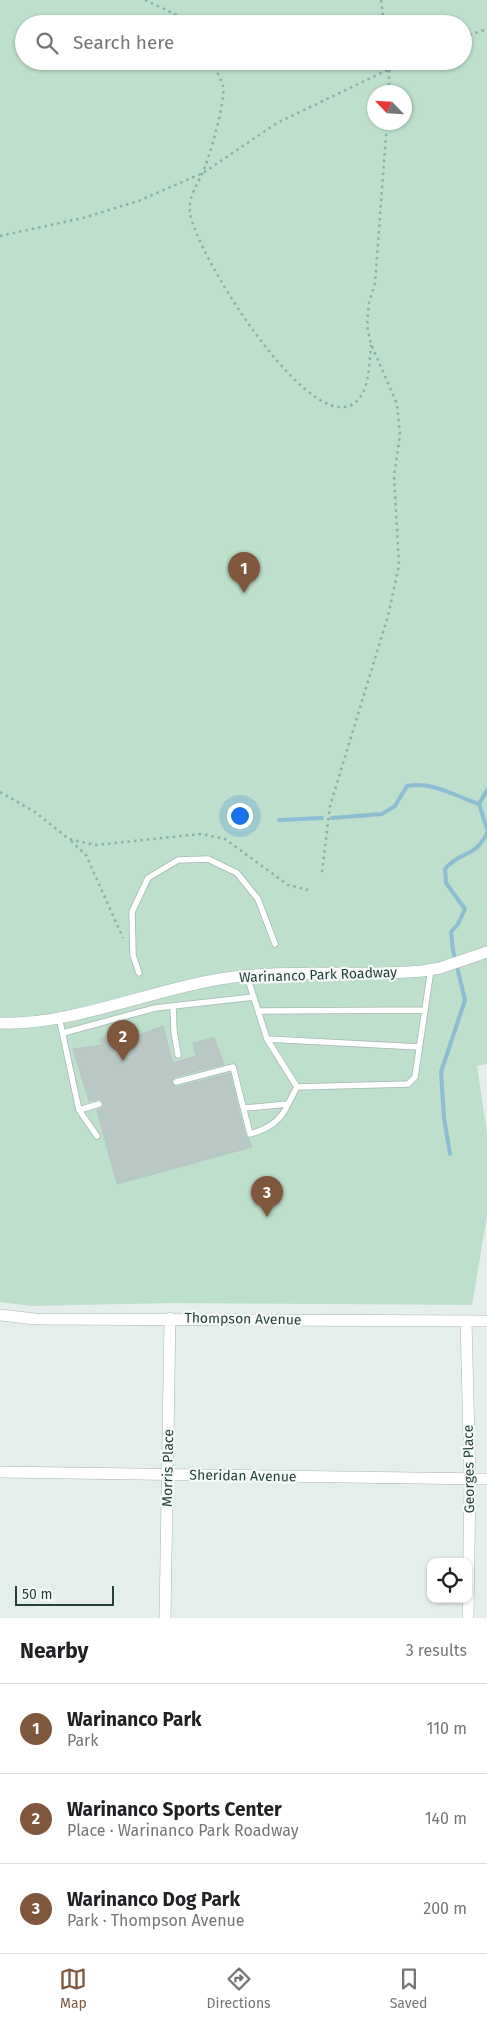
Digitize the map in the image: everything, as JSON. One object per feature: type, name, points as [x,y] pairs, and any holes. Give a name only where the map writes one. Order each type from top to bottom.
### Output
[{"type":"street","name":"Warinanco Park Roadway","points":[[0,1023],[59,1017],[201,983],[247,976],[396,973],[436,969],[487,952]]},
{"type":"street","name":"Thompson Avenue","points":[[0,1315],[36,1319],[170,1318],[487,1321]]},
{"type":"street","name":"Morris Place","points":[[165,1618],[170,1318]]},
{"type":"street","name":"Georges Place","points":[[466,1321],[470,1479],[468,1618]]},
{"type":"street","name":"Sheridan Avenue","points":[[0,1472],[487,1479]]},
{"type":"lane","points":[[139,972],[133,955],[132,912],[148,878],[178,860],[208,859],[237,873],[258,900],[275,944]]},
{"type":"lane","points":[[297,1087],[408,1084],[415,1077],[424,1010],[436,969]]},
{"type":"lane","points":[[247,976],[267,1039],[297,1087]]},
{"type":"lane","points":[[62,1033],[155,1008],[254,997]]},
{"type":"lane","points":[[173,1006],[174,1031],[178,1055]]},
{"type":"lane","points":[[258,1011],[424,1010]]},
{"type":"lane","points":[[59,1017],[79,1110],[97,1136]]},
{"type":"lane","points":[[267,1039],[419,1047]]},
{"type":"lane","points":[[176,1082],[232,1067],[245,1108],[250,1134],[274,1123],[284,1115],[297,1087]]},
{"type":"lane","points":[[79,1110],[100,1104]]},
{"type":"lane","points":[[245,1108],[288,1104]]},
{"type":"path","points":[[145,0],[177,15]]},
{"type":"path","points":[[380,0],[382,15]]},
{"type":"path","points":[[472,34],[487,29]]},
{"type":"path","points":[[216,70],[223,86],[222,104],[203,173],[192,191],[190,213],[211,264],[250,327],[297,384],[325,404],[342,408],[356,403],[365,389],[371,344]]},
{"type":"path","points":[[0,236],[83,218],[138,202],[203,173],[277,123],[388,70]]},
{"type":"path","points":[[389,85],[390,70]]},
{"type":"path","points":[[322,872],[330,806],[388,616],[399,564],[394,476],[400,435],[397,404],[371,344],[367,318],[368,303],[375,282],[386,130]]},
{"type":"path","points":[[0,792],[35,812],[86,855],[103,889],[118,931],[133,955]]},
{"type":"path","points":[[69,839],[95,845],[201,834],[225,839],[288,885],[308,890]]},
{"type":"green space","points":[[0,0],[487,0],[487,1064],[477,1066],[487,1133],[487,1216],[472,1305],[170,1303],[32,1306],[0,1302]]},
{"type":"building","points":[[163,1026],[173,1063],[196,1056],[193,1043],[214,1037],[224,1064],[175,1077],[172,1084],[177,1087],[230,1073],[245,1135],[252,1147],[117,1184],[97,1110],[103,1107],[103,1102],[100,1099],[89,1101],[73,1049],[102,1045],[100,1038],[127,1031],[129,1038]]},
{"type":"waterway","points":[[332,818],[382,814],[395,806],[407,786],[416,785],[434,787],[479,804]]},
{"type":"waterway","points":[[487,790],[479,804],[487,829]]},
{"type":"waterway","points":[[279,820],[322,818]]},
{"type":"waterway","points":[[450,1154],[444,1118],[441,1072],[465,1000],[453,950],[451,932],[458,924],[465,909],[446,883],[445,869],[478,846],[487,833]]},
{"type":"place","name":"Warinanco Park","points":[[244,593]]},
{"type":"place","name":"Warinanco Sports Center","points":[[123,1061]]},
{"type":"place","name":"Warinanco Dog Park","points":[[267,1217]]}]
